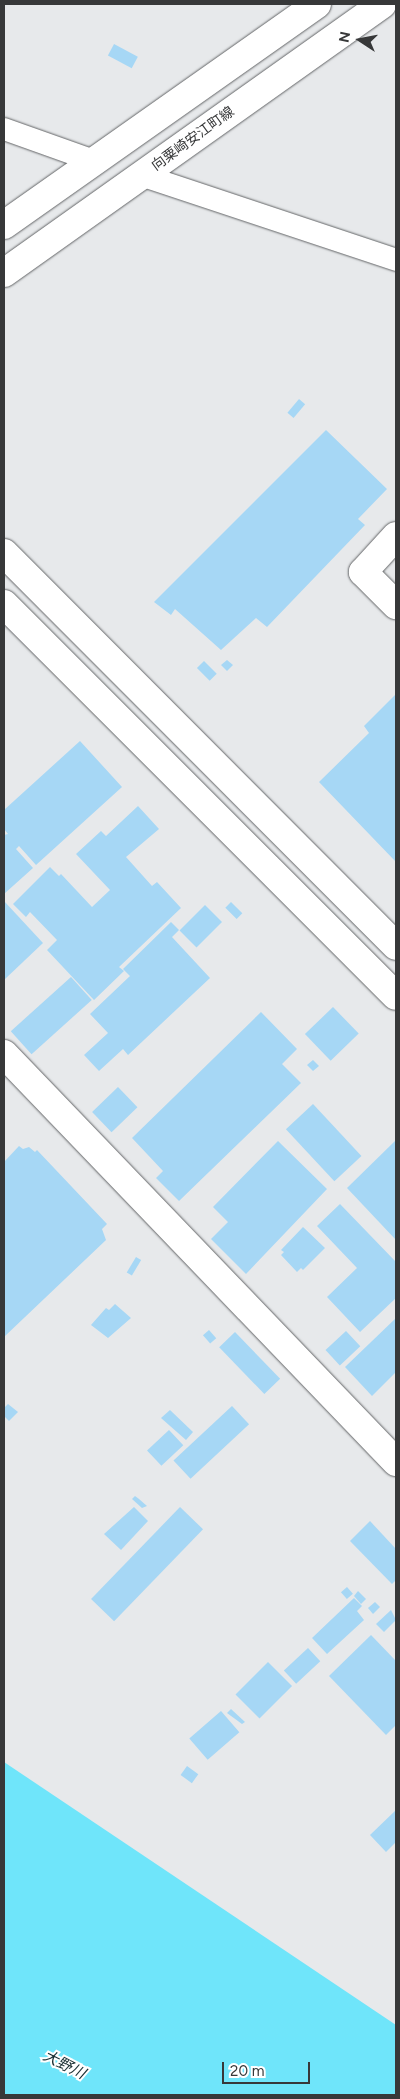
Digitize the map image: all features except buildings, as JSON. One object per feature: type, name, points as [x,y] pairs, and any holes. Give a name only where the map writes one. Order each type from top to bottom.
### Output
[{"type":"street","points":[[4,225],[317,4]]},
{"type":"street","name":"向粟崎安江町線","points":[[4,273],[382,4]]},
{"type":"street","points":[[4,129],[94,160]]},
{"type":"street","points":[[141,175],[396,260]]},
{"type":"street","points":[[396,536],[363,572],[396,605]]},
{"type":"street","points":[[4,553],[396,946]]},
{"type":"street","points":[[4,604],[396,996]]},
{"type":"street","points":[[4,1054],[396,1462]]},
{"type":"water","name":"大野川","points":[[4,1762],[396,2025],[396,2095],[4,2095]]}]
